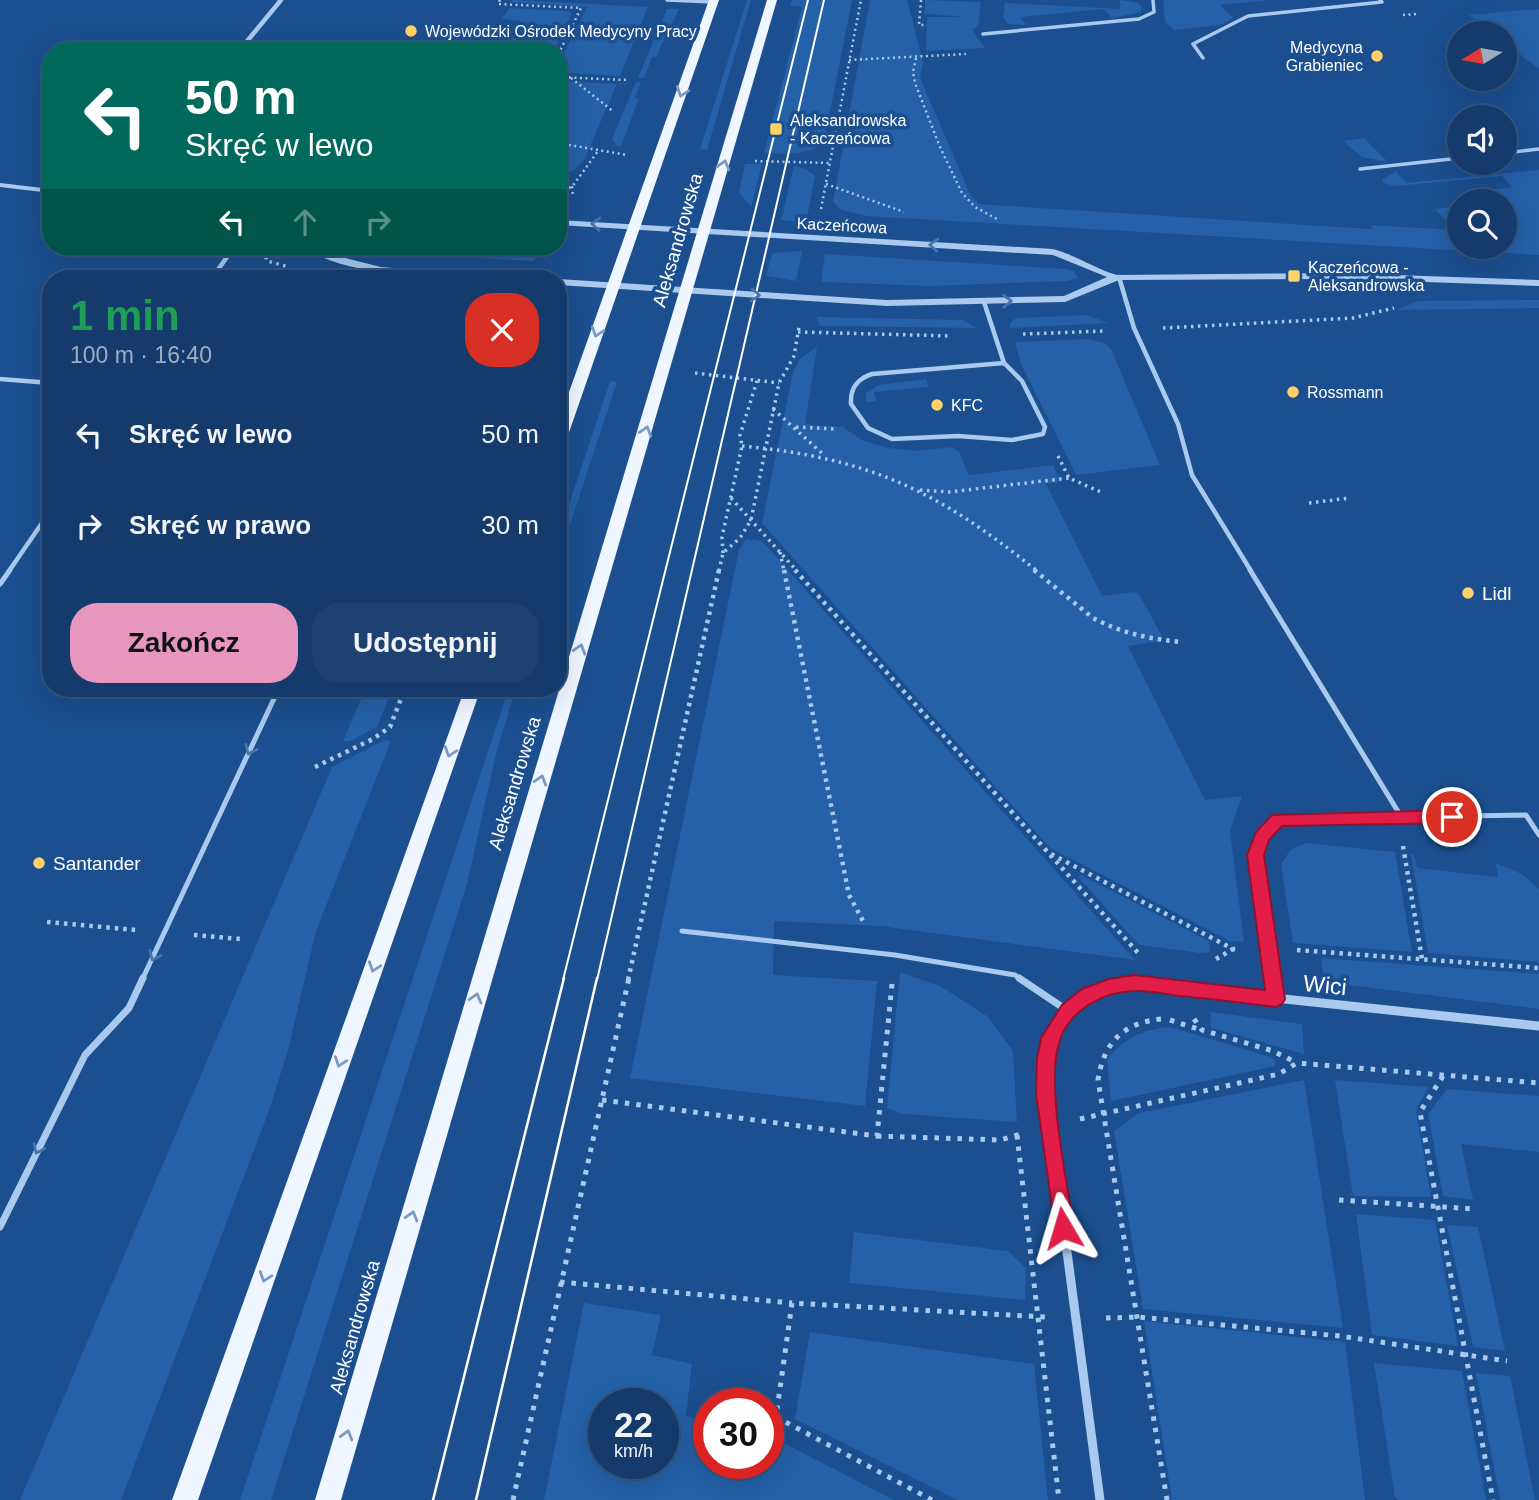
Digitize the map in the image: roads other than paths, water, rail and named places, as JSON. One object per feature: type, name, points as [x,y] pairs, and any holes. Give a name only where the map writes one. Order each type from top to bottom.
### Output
[{"type":"main road","name":"Aleksandrowska","points":[[567,695],[772,0]]},
{"type":"main road","name":"Aleksandrowska","points":[[567,418],[714,1]]},
{"type":"main road","points":[[186,1500],[469,697]]},
{"type":"main road","name":"Aleksandrowska","points":[[328,1500],[566,697]]},
{"type":"street","points":[[246,42],[281,0]]},
{"type":"street","points":[[0,185],[42,190]]},
{"type":"street","name":"Kaczeńcowa","points":[[567,223],[1053,252],[1065,254],[1107,275],[1119,277],[1338,276],[1539,283]]},
{"type":"street","points":[[334,256],[376,267],[414,270]]},
{"type":"street","name":"Kaczeńcowa","points":[[567,282],[887,303],[1065,299],[1119,277]]},
{"type":"street","name":"Wici","points":[[1100,1500],[1046,1094],[1046,1059],[1050,1038],[1068,1011],[1088,994],[1109,986],[1134,983],[1539,1026]]},
{"type":"lane","points":[[667,0],[714,1]]},
{"type":"lane","points":[[983,34],[1139,19],[1154,12],[1153,0]]},
{"type":"lane","points":[[1203,58],[1193,44],[1248,16],[1382,2],[1380,0]]},
{"type":"lane","points":[[1517,152],[1539,149]]},
{"type":"lane","points":[[1360,169],[1447,159]]},
{"type":"lane","points":[[1119,277],[1135,330],[1188,448],[1192,475],[1402,818]]},
{"type":"lane","points":[[984,302],[1004,363],[1022,381],[1045,427],[1043,434],[1035,438],[1018,439],[958,436],[901,441],[871,432],[860,423],[854,412],[853,389],[858,380],[869,374],[1004,363]]},
{"type":"lane","points":[[0,379],[42,382]]},
{"type":"lane","points":[[0,584],[42,523]]},
{"type":"lane","points":[[0,1227],[85,1055],[129,1007],[275,697]]},
{"type":"lane","points":[[1276,999],[1255,855],[1262,836],[1278,819],[1526,815],[1539,835]]},
{"type":"lane","points":[[682,931],[895,955],[1015,975],[1068,1011]]},
{"type":"tram line","points":[[563,980],[808,0]]},
{"type":"tram line","points":[[597,980],[824,0]]},
{"type":"tram line","points":[[433,1500],[564,978]]},
{"type":"tram line","points":[[476,1500],[597,978]]},
{"type":"place","name":"Wojewódzki Ośrodek Medycyny Pracy","points":[[411,31]]},
{"type":"place","name":"Medycyna Grabieniec","points":[[1377,56]]},
{"type":"place","name":"Aleksandrowska - Kaczeńcowa","points":[[776,129]]},
{"type":"place","name":"Kaczeńcowa - Aleksandrowska","points":[[1294,276]]},
{"type":"place","name":"Rossmann","points":[[1293,392]]},
{"type":"place","name":"KFC","points":[[937,405]]},
{"type":"place","name":"Lidl","points":[[1468,593]]},
{"type":"place","name":"Santander","points":[[39,863]]}]
